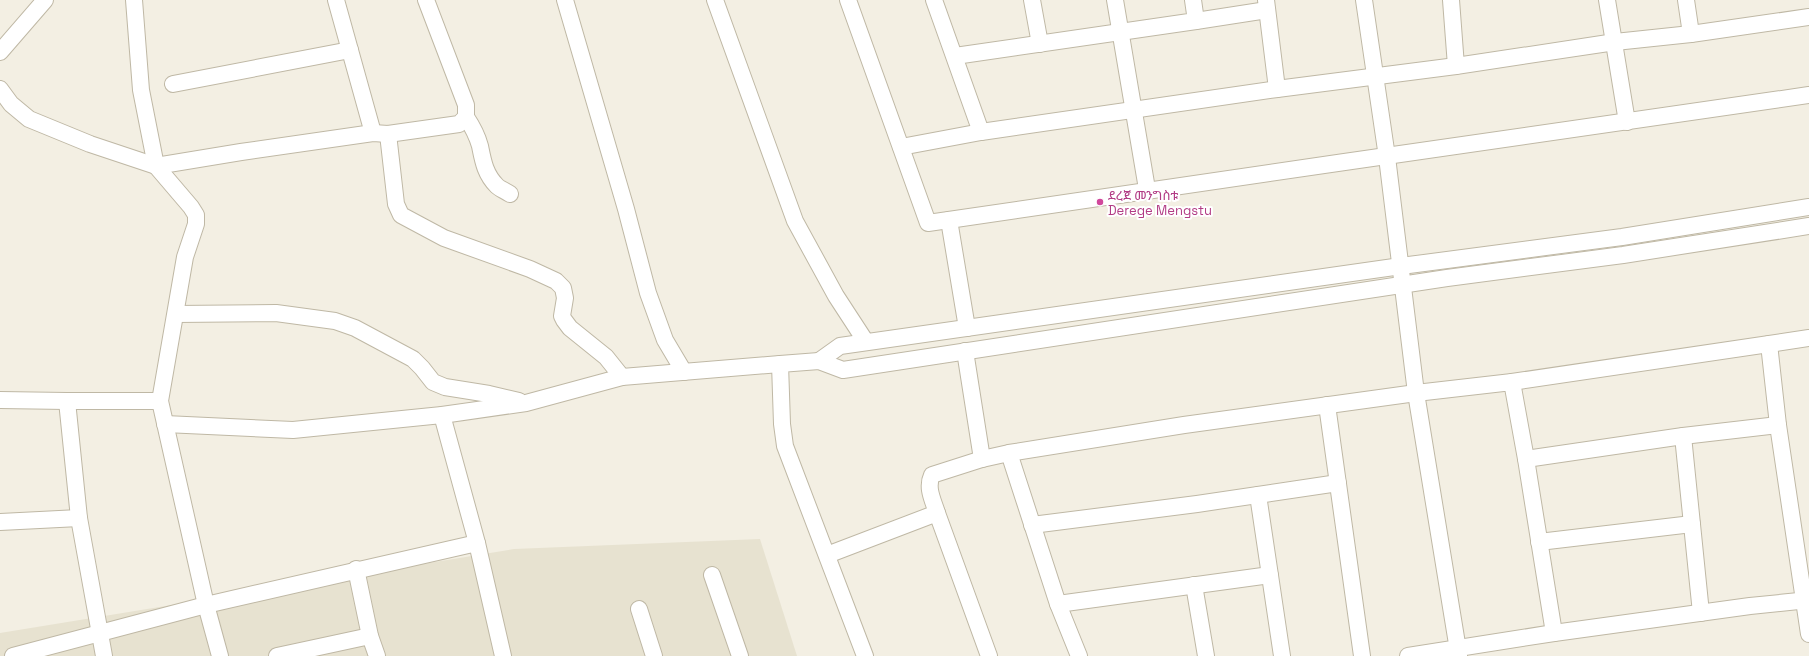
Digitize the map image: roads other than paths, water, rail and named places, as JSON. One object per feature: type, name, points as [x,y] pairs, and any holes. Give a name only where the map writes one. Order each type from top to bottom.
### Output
[{"type":"street","points":[[0,52],[45,0]]},
{"type":"street","points":[[134,0],[141,90],[156,166],[196,215],[196,224],[185,257],[176,314],[169,342],[160,401],[206,605],[220,656]]},
{"type":"street","points":[[336,0],[350,50],[380,134],[396,204],[402,215],[444,238],[530,269],[556,281],[563,288],[565,298],[562,316],[564,320],[570,328],[606,357],[622,377]]},
{"type":"street","points":[[426,0],[466,105],[466,117],[473,127],[480,144],[483,166],[488,176],[497,186],[510,194]]},
{"type":"street","points":[[565,0],[626,209],[648,293],[665,340],[684,372]]},
{"type":"street","points":[[715,0],[795,221],[836,296],[866,342]]},
{"type":"street","points":[[848,0],[928,223],[1147,189],[1387,157],[1809,96]]},
{"type":"street","points":[[934,0],[981,132]]},
{"type":"street","points":[[1032,0],[1040,44]]},
{"type":"street","points":[[1114,0],[1147,189]]},
{"type":"street","points":[[1193,0],[1196,21]]},
{"type":"street","points":[[1364,0],[1387,157],[1416,393],[1458,653]]},
{"type":"street","points":[[1451,0],[1456,66]]},
{"type":"street","points":[[1607,0],[1627,122]]},
{"type":"street","points":[[1686,0],[1691,34]]},
{"type":"street","points":[[955,56],[1196,21],[1267,5],[1277,89]]},
{"type":"street","points":[[901,147],[981,132],[1277,89],[1376,75],[1456,66],[1615,42],[1691,34],[1809,17]]},
{"type":"street","points":[[173,84],[350,50]]},
{"type":"street","points":[[0,89],[11,104],[29,119],[90,144],[156,166],[240,152],[459,124],[466,117]]},
{"type":"street","points":[[819,361],[840,346],[1401,266],[1622,237],[1809,207]]},
{"type":"street","points":[[949,220],[967,328]]},
{"type":"street","points":[[165,424],[293,430],[442,415],[526,403],[622,377],[819,361],[843,370],[1403,285],[1623,255],[1809,226]]},
{"type":"street","points":[[176,314],[276,313],[335,321],[355,328],[412,359],[422,368],[433,382],[445,387],[489,394],[526,403]]},
{"type":"street","points":[[989,656],[937,513],[930,490],[929,481],[932,475],[982,459],[1009,453],[1176,426],[1416,393],[1512,382],[1809,338]]},
{"type":"street","points":[[1769,344],[1778,425],[1806,601],[1809,634]]},
{"type":"street","points":[[964,352],[982,459]]},
{"type":"street","points":[[780,364],[782,424],[785,446],[865,656]]},
{"type":"street","points":[[1512,382],[1540,542],[1554,633]]},
{"type":"street","points":[[0,400],[160,401]]},
{"type":"street","points":[[67,401],[79,518],[104,656]]},
{"type":"street","points":[[1327,405],[1362,656]]},
{"type":"street","points":[[442,415],[477,543],[503,656]]},
{"type":"street","points":[[1526,459],[1683,436],[1778,425]]},
{"type":"street","points":[[1683,436],[1701,613]]},
{"type":"street","points":[[1009,453],[1058,604],[1079,656]]},
{"type":"street","points":[[1032,525],[1197,504],[1338,483]]},
{"type":"street","points":[[1258,495],[1282,656]]},
{"type":"street","points":[[827,555],[937,513]]},
{"type":"street","points":[[0,522],[79,518]]},
{"type":"street","points":[[1540,542],[1692,524]]},
{"type":"street","points":[[13,656],[206,605],[356,569],[477,543]]},
{"type":"street","points":[[356,569],[370,636],[376,656]]},
{"type":"street","points":[[712,575],[740,656]]},
{"type":"street","points":[[1058,604],[1270,575]]},
{"type":"street","points":[[1194,585],[1206,656]]},
{"type":"street","points":[[1408,656],[1458,653],[1554,633],[1701,613],[1806,601]]},
{"type":"street","points":[[639,609],[654,656]]},
{"type":"street","points":[[277,656],[370,636]]},
{"type":"place","name":"ደረጀ መንግስቱ Derege Mengstu","points":[[1100,202]]}]
